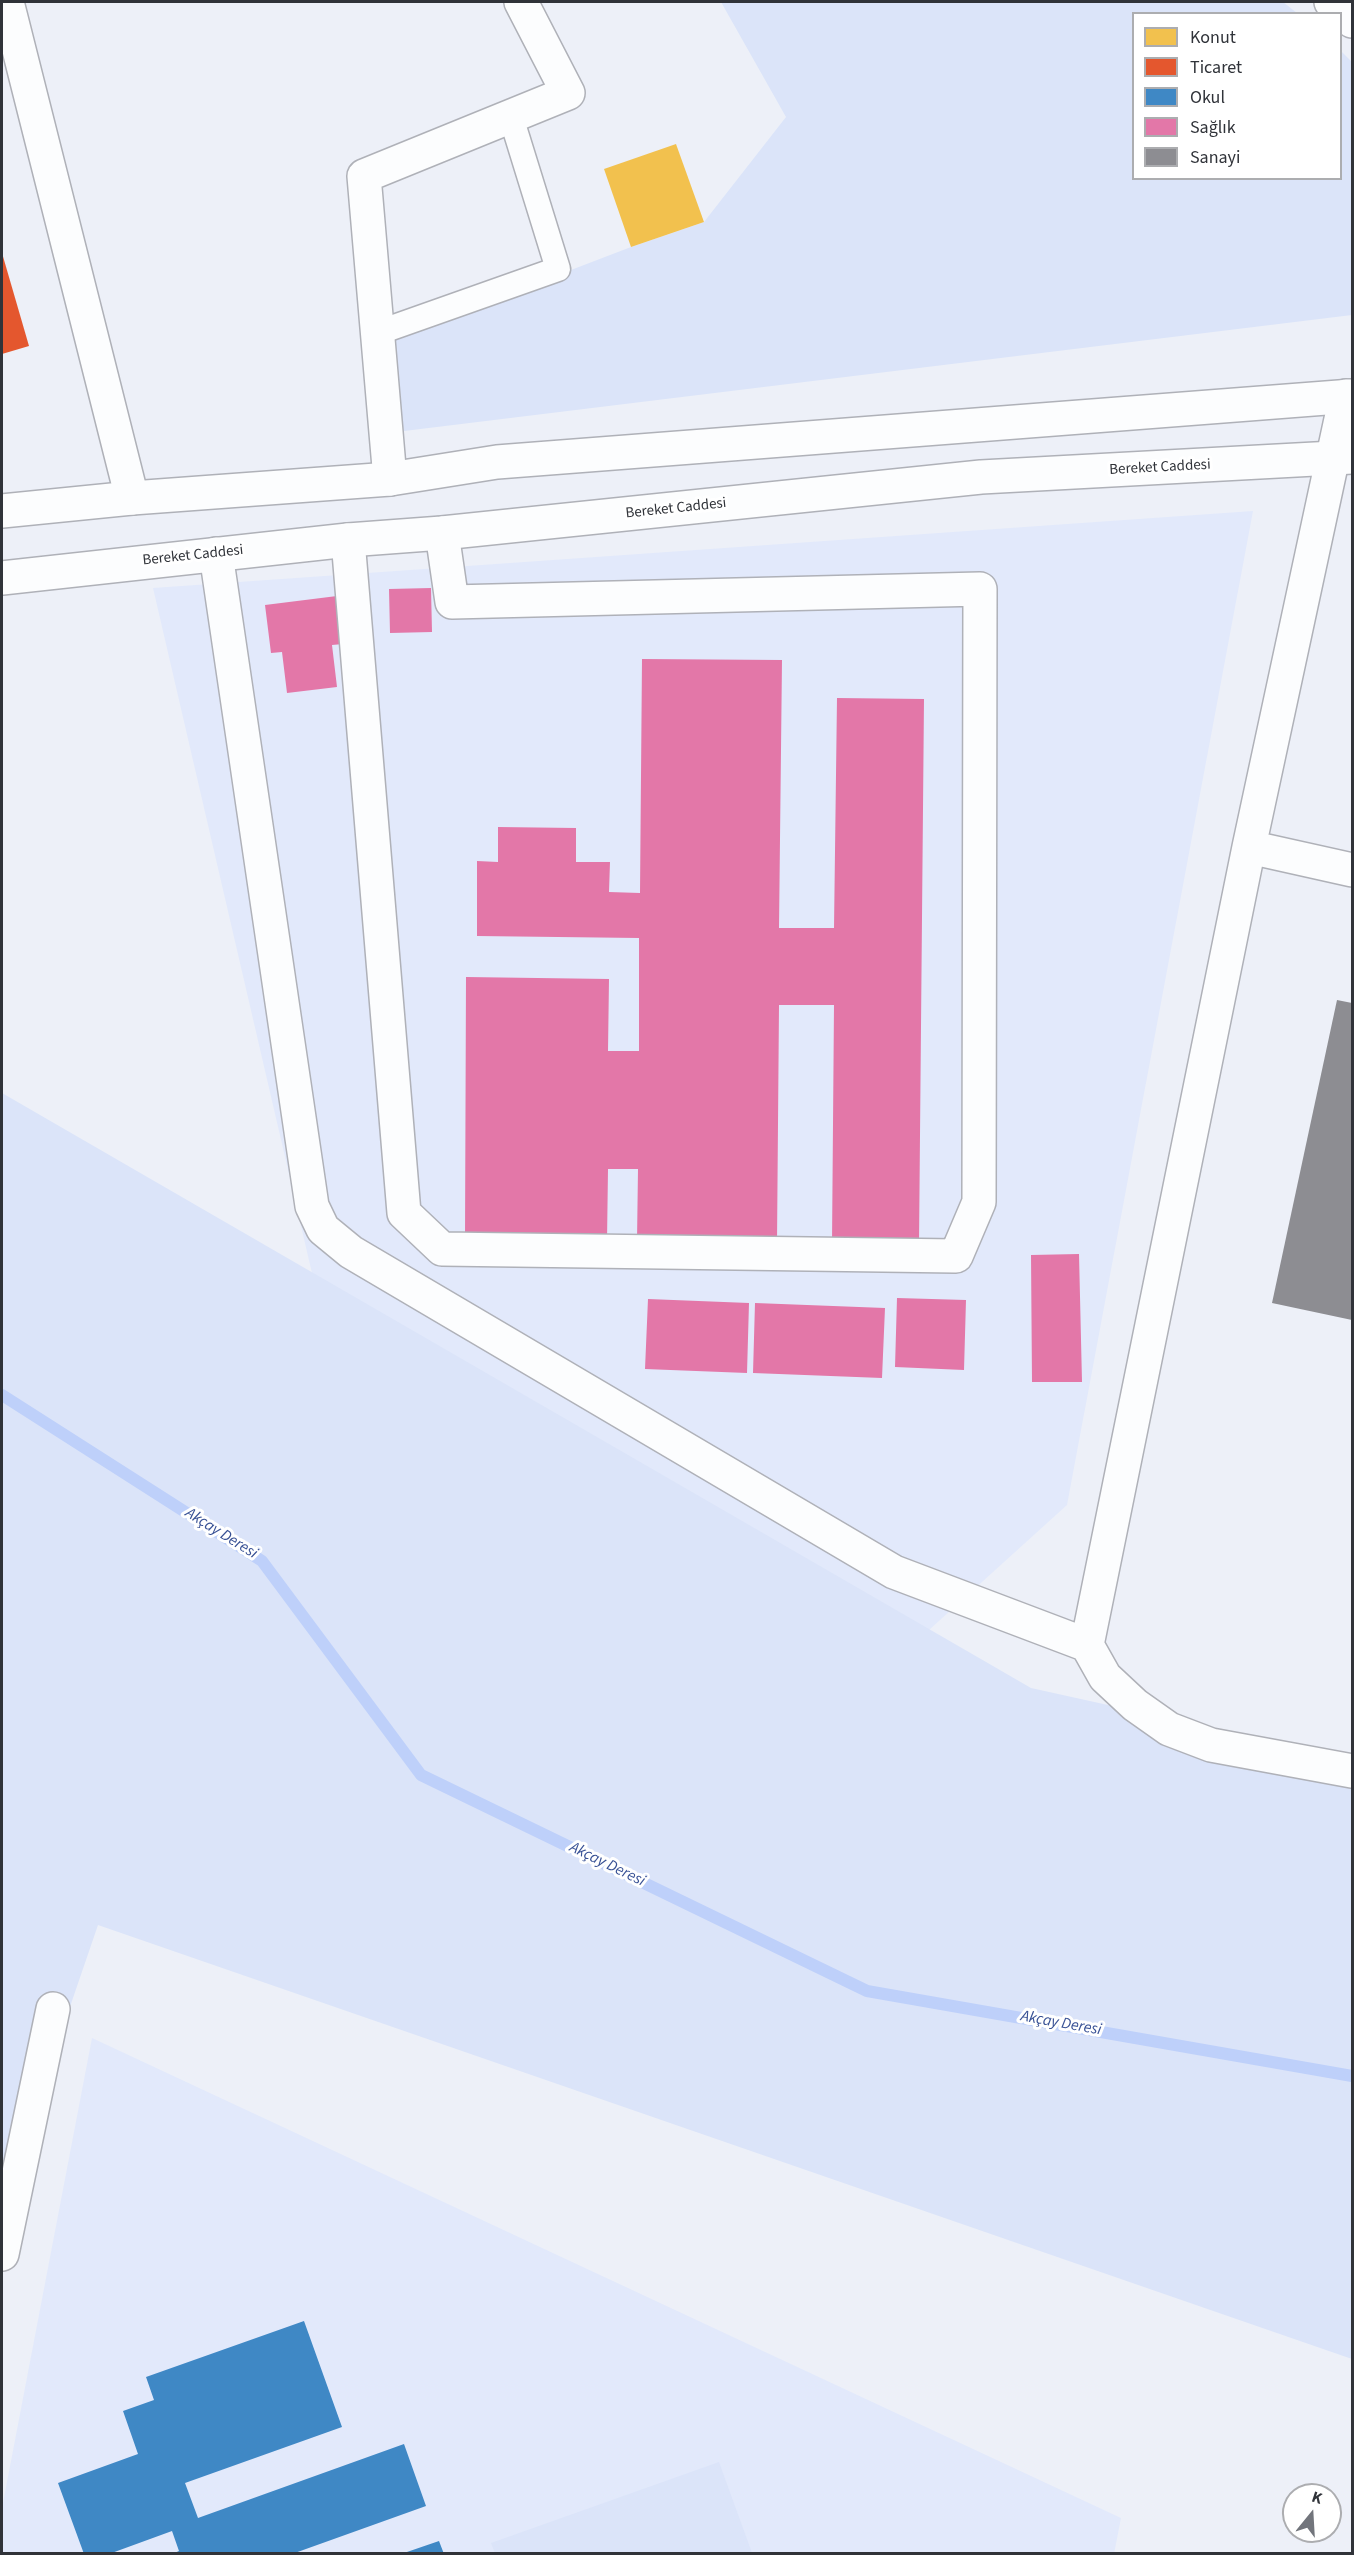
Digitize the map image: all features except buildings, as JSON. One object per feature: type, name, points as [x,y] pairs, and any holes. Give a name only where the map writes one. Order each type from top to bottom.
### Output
[{"type":"street","points":[[7,2],[132,498]]},
{"type":"street","points":[[390,479],[364,176],[568,93],[521,2]]},
{"type":"street","points":[[1331,2],[1353,21]]},
{"type":"street","points":[[2,512],[132,498],[390,479],[497,462],[1350,393],[1343,458],[1249,847],[1087,1645]]},
{"type":"street","name":"Bereket Caddesi","points":[[2,578],[348,540],[441,533],[981,477],[1343,458]]},
{"type":"street","points":[[348,540],[404,1213],[442,1249],[956,1256],[979,1203],[980,589],[452,602],[441,533]]},
{"type":"street","points":[[216,554],[312,1206],[323,1229],[351,1252],[894,1572],[1087,1645],[1105,1677],[1135,1705],[1168,1729],[1211,1745],[1353,1771]]},
{"type":"street","points":[[1249,847],[1353,870]]},
{"type":"street","points":[[2,2254],[53,2009]]},
{"type":"lane","points":[[377,333],[558,269],[511,117]]},
{"type":"shaded area","points":[[721,2],[1283,2],[1296,12],[1132,12],[1132,180],[1342,180],[1342,52],[1352,62],[1352,315],[396,432],[391,339],[631,247],[704,222],[786,117]]},
{"type":"shaded area","points":[[1253,511],[1067,1505],[929,1630],[321,1312],[153,588]]},
{"type":"shaded area","points":[[2,1093],[1031,1688],[1352,1759],[1352,2359],[98,1925],[2,2205]]},
{"type":"shaded area","points":[[92,2038],[1121,2518],[1114,2554],[2,2554],[2,2508]]},
{"type":"shaded area","points":[[719,2462],[752,2553],[495,2553],[491,2543]]},
{"type":"waterway","name":"Akçay Deresi","points":[[2,1395],[262,1561],[421,1775],[867,1991],[1352,2076]]}]
